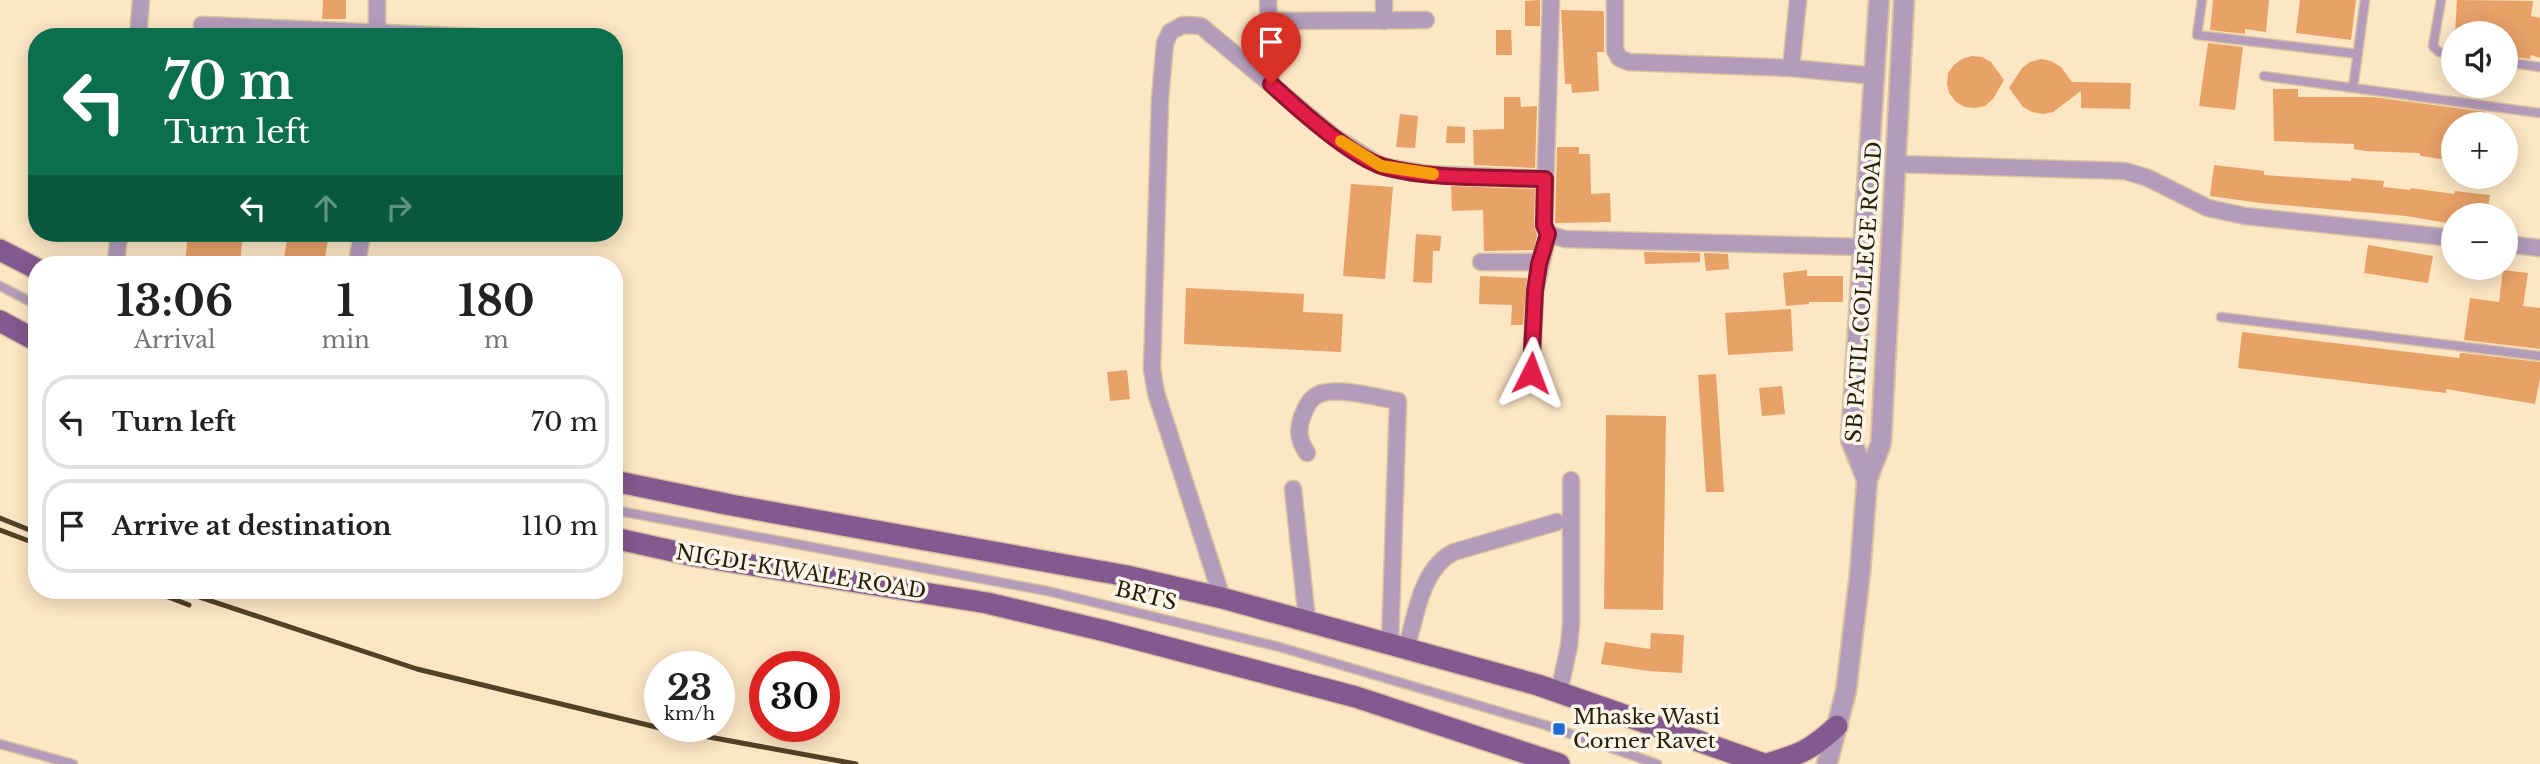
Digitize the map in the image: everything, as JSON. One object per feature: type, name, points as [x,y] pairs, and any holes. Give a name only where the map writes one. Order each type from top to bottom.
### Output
[{"type":"main road","points":[[0,250],[28,264]]},
{"type":"main road","points":[[0,321],[28,336]]},
{"type":"main road","points":[[623,483],[731,505],[1127,576],[1222,598],[1559,692],[1765,764],[1801,754],[1816,745],[1837,726]]},
{"type":"main road","name":"NIGDI-KIWALE ROAD","points":[[623,540],[695,556],[987,603],[1105,631],[1356,697],[1559,764]]},
{"type":"street","points":[[139,28],[141,0]]},
{"type":"street","points":[[377,0],[377,28]]},
{"type":"street","points":[[1268,0],[1271,84]]},
{"type":"street","points":[[1384,0],[1384,21]]},
{"type":"street","points":[[1531,373],[1535,291],[1548,234],[1544,225],[1551,0]]},
{"type":"street","points":[[1615,0],[1615,50],[1619,58],[1629,62],[1791,68],[1875,76]]},
{"type":"street","points":[[1791,68],[1798,0]]},
{"type":"street","name":"SB PATIL COLLEGE ROAD","points":[[1867,480],[1851,440],[1879,0]]},
{"type":"street","name":"SB PATIL COLLEGE ROAD","points":[[1867,480],[1881,443],[1904,0]]},
{"type":"street","points":[[1269,22],[1426,20]]},
{"type":"street","points":[[202,24],[266,28]]},
{"type":"street","points":[[1222,598],[1156,393],[1152,369],[1159,125],[1164,43],[1170,33],[1183,25],[1201,26],[1333,136],[1381,166],[1427,174],[1545,179]]},
{"type":"street","points":[[1895,164],[2124,171],[2148,178],[2208,208],[2245,216],[2441,236]]},
{"type":"street","points":[[1548,234],[1565,239],[1864,247]]},
{"type":"street","points":[[2518,245],[2540,248]]},
{"type":"street","points":[[1481,262],[1540,262]]},
{"type":"street","points":[[1307,453],[1300,442],[1299,425],[1313,397],[1339,391],[1398,401],[1398,646]]},
{"type":"street","points":[[1559,692],[1571,624],[1571,480]]},
{"type":"street","points":[[1827,764],[1846,691],[1867,480]]},
{"type":"street","points":[[1293,489],[1307,620]]},
{"type":"street","points":[[1398,646],[1430,574],[1444,557],[1557,522]]},
{"type":"lane","points":[[2202,0],[2197,36],[2358,54]]},
{"type":"lane","points":[[2353,88],[2365,0]]},
{"type":"lane","points":[[2441,0],[2433,46],[2441,52]]},
{"type":"lane","points":[[2518,64],[2540,67]]},
{"type":"lane","points":[[2264,76],[2540,113]]},
{"type":"lane","points":[[0,286],[28,300]]},
{"type":"lane","points":[[2221,317],[2540,356]]},
{"type":"lane","name":"BRTS","points":[[623,512],[1047,591],[1276,646],[1545,724],[1657,764]]},
{"type":"lane","points":[[0,744],[73,764]]},
{"type":"building","points":[[323,0],[346,0],[346,19],[322,19]]},
{"type":"building","points":[[1540,0],[1540,26],[1525,26],[1525,1]]},
{"type":"building","points":[[2213,0],[2269,0],[2266,32],[2245,29],[2245,34],[2210,30]]},
{"type":"building","points":[[2300,0],[2356,0],[2351,40],[2296,33]]},
{"type":"building","points":[[2457,0],[2533,1],[2531,16],[2540,18],[2540,58],[2531,55],[2530,59],[2518,58],[2518,21],[2456,21]]},
{"type":"building","points":[[1561,10],[1604,11],[1604,52],[1597,52],[1599,91],[1572,93],[1571,84],[1565,84]]},
{"type":"building","points":[[1496,30],[1511,30],[1512,55],[1496,55]]},
{"type":"building","points":[[2208,43],[2243,47],[2235,110],[2199,106]]},
{"type":"building","points":[[1972,56],[1991,62],[2004,80],[1993,99],[1985,106],[1975,108],[1956,102],[1949,93],[1947,84],[1948,73],[1954,65]]},
{"type":"building","points":[[2041,59],[2061,67],[2072,82],[2131,83],[2130,109],[2081,108],[2081,91],[2053,112],[2043,114],[2023,107],[2009,88],[2022,68]]},
{"type":"building","points":[[2273,89],[2298,89],[2298,97],[2373,97],[2486,112],[2441,112],[2441,159],[2421,156],[2419,153],[2354,149],[2354,144],[2274,141]]},
{"type":"building","points":[[1504,97],[1520,97],[1521,107],[1537,106],[1535,168],[1474,165],[1473,130],[1504,129]]},
{"type":"building","points":[[1400,114],[1418,116],[1415,148],[1396,147]]},
{"type":"building","points":[[1447,126],[1465,127],[1465,143],[1446,143]]},
{"type":"building","points":[[1557,147],[1579,147],[1579,154],[1590,154],[1591,194],[1610,193],[1611,222],[1555,223]]},
{"type":"building","points":[[2214,165],[2264,171],[2264,175],[2351,181],[2351,178],[2384,181],[2383,187],[2490,195],[2489,203],[2441,203],[2441,222],[2210,196]]},
{"type":"building","points":[[1351,184],[1393,187],[1385,279],[1343,276]]},
{"type":"building","points":[[1451,186],[1535,189],[1534,225],[1537,235],[1534,250],[1484,251],[1483,210],[1452,211]]},
{"type":"building","points":[[1416,234],[1441,236],[1440,251],[1433,251],[1432,283],[1413,282]]},
{"type":"building","points":[[187,242],[242,242],[241,256],[186,256]]},
{"type":"building","points":[[287,242],[328,242],[325,256],[284,256]]},
{"type":"building","points":[[2368,245],[2433,256],[2428,283],[2364,273]]},
{"type":"building","points":[[1644,252],[1700,253],[1700,262],[1645,264]]},
{"type":"building","points":[[1704,253],[1728,254],[1729,269],[1706,271]]},
{"type":"building","points":[[1807,270],[1807,276],[1843,276],[1843,302],[1809,302],[1786,306],[1783,273]]},
{"type":"building","points":[[2518,272],[2528,273],[2523,306],[2540,308],[2540,349],[2464,340],[2470,298],[2499,302],[2502,280],[2518,280]]},
{"type":"building","points":[[1480,276],[1527,278],[1523,325],[1511,325],[1512,305],[1479,304]]},
{"type":"building","points":[[1186,288],[1304,294],[1303,312],[1343,314],[1341,352],[1184,344]]},
{"type":"building","points":[[1791,309],[1793,351],[1728,355],[1725,313]]},
{"type":"building","points":[[2242,332],[2459,358],[2460,353],[2463,353],[2540,362],[2535,404],[2446,389],[2446,393],[2238,368]]},
{"type":"building","points":[[1127,370],[1130,399],[1110,401],[1107,372]]},
{"type":"building","points":[[1716,374],[1724,492],[1706,492],[1698,375]]},
{"type":"building","points":[[1782,386],[1785,414],[1762,416],[1759,388]]},
{"type":"building","points":[[1606,415],[1666,416],[1663,610],[1604,609]]},
{"type":"building","points":[[1651,633],[1684,635],[1682,673],[1601,664],[1605,642],[1650,649]]},
{"type":"railway","points":[[0,518],[28,529]]},
{"type":"railway","points":[[0,530],[28,541]]},
{"type":"railway","points":[[173,599],[189,605]]},
{"type":"railway","points":[[205,599],[417,669],[660,728],[856,764]]},
{"type":"slow traffic","points":[[1341,141],[1381,166],[1433,174]]},
{"type":"place","name":"Mhaske Wasti Corner Ravet","points":[[1559,729]]},
{"type":"route","points":[[1271,84],[1333,136],[1381,166],[1427,174],[1545,179],[1544,225],[1548,234],[1539,264],[1535,291],[1531,373]]}]
